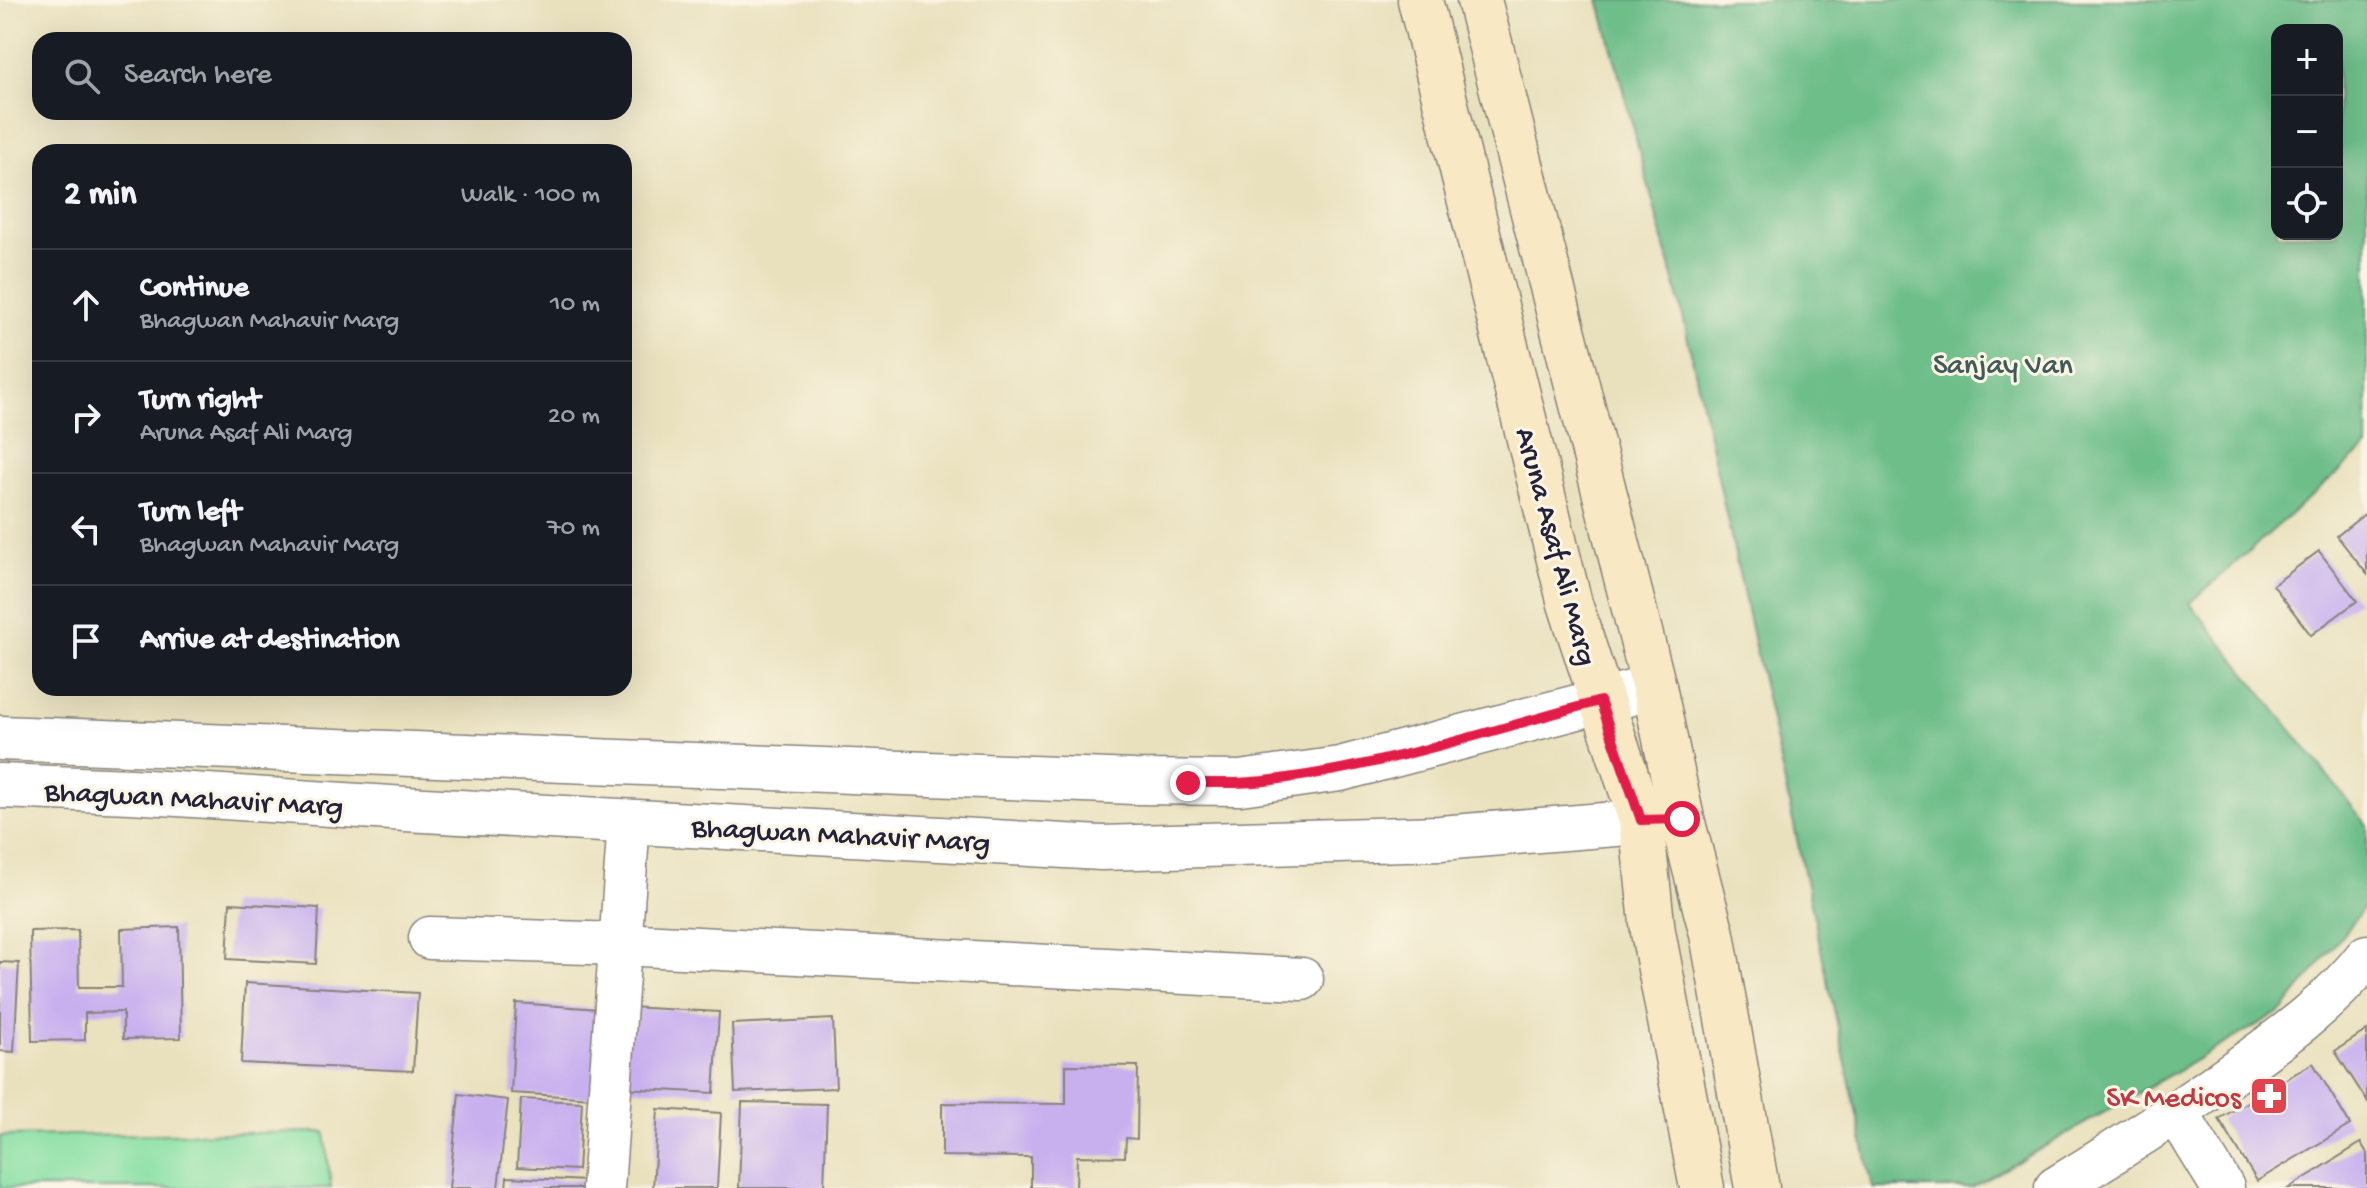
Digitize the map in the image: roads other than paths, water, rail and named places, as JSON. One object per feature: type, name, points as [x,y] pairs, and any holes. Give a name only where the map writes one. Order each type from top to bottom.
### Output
[{"type":"main road","name":"Aruna Asaf Ali Marg","points":[[1420,0],[1570,604],[1600,701],[1662,820],[1712,934],[1757,1188]]},
{"type":"main road","name":"Aruna Asaf Ali Marg","points":[[1479,0],[1654,687],[1662,820],[1653,932],[1702,1188]]},
{"type":"street","name":"Bhagwan Mahavir Marg","points":[[0,738],[1134,782],[1240,783],[1340,769],[1654,687]]},
{"type":"street","points":[[125,743],[131,791]]},
{"type":"street","points":[[399,754],[406,809]]},
{"type":"street","name":"Bhagwan Mahavir Marg","points":[[0,786],[1101,848],[1440,838],[1662,820]]},
{"type":"street","points":[[603,1188],[629,821]]},
{"type":"street","points":[[430,938],[621,944],[1302,979]]},
{"type":"street","points":[[2056,1188],[2177,1113],[2303,1022],[2329,999],[2367,956]]},
{"type":"street","points":[[2177,1113],[2223,1188]]},
{"type":"place","name":"SK Medicos","points":[[2269,1096]]},
{"type":"park label","name":"Sanjay Van","points":[[2003,363]]}]
